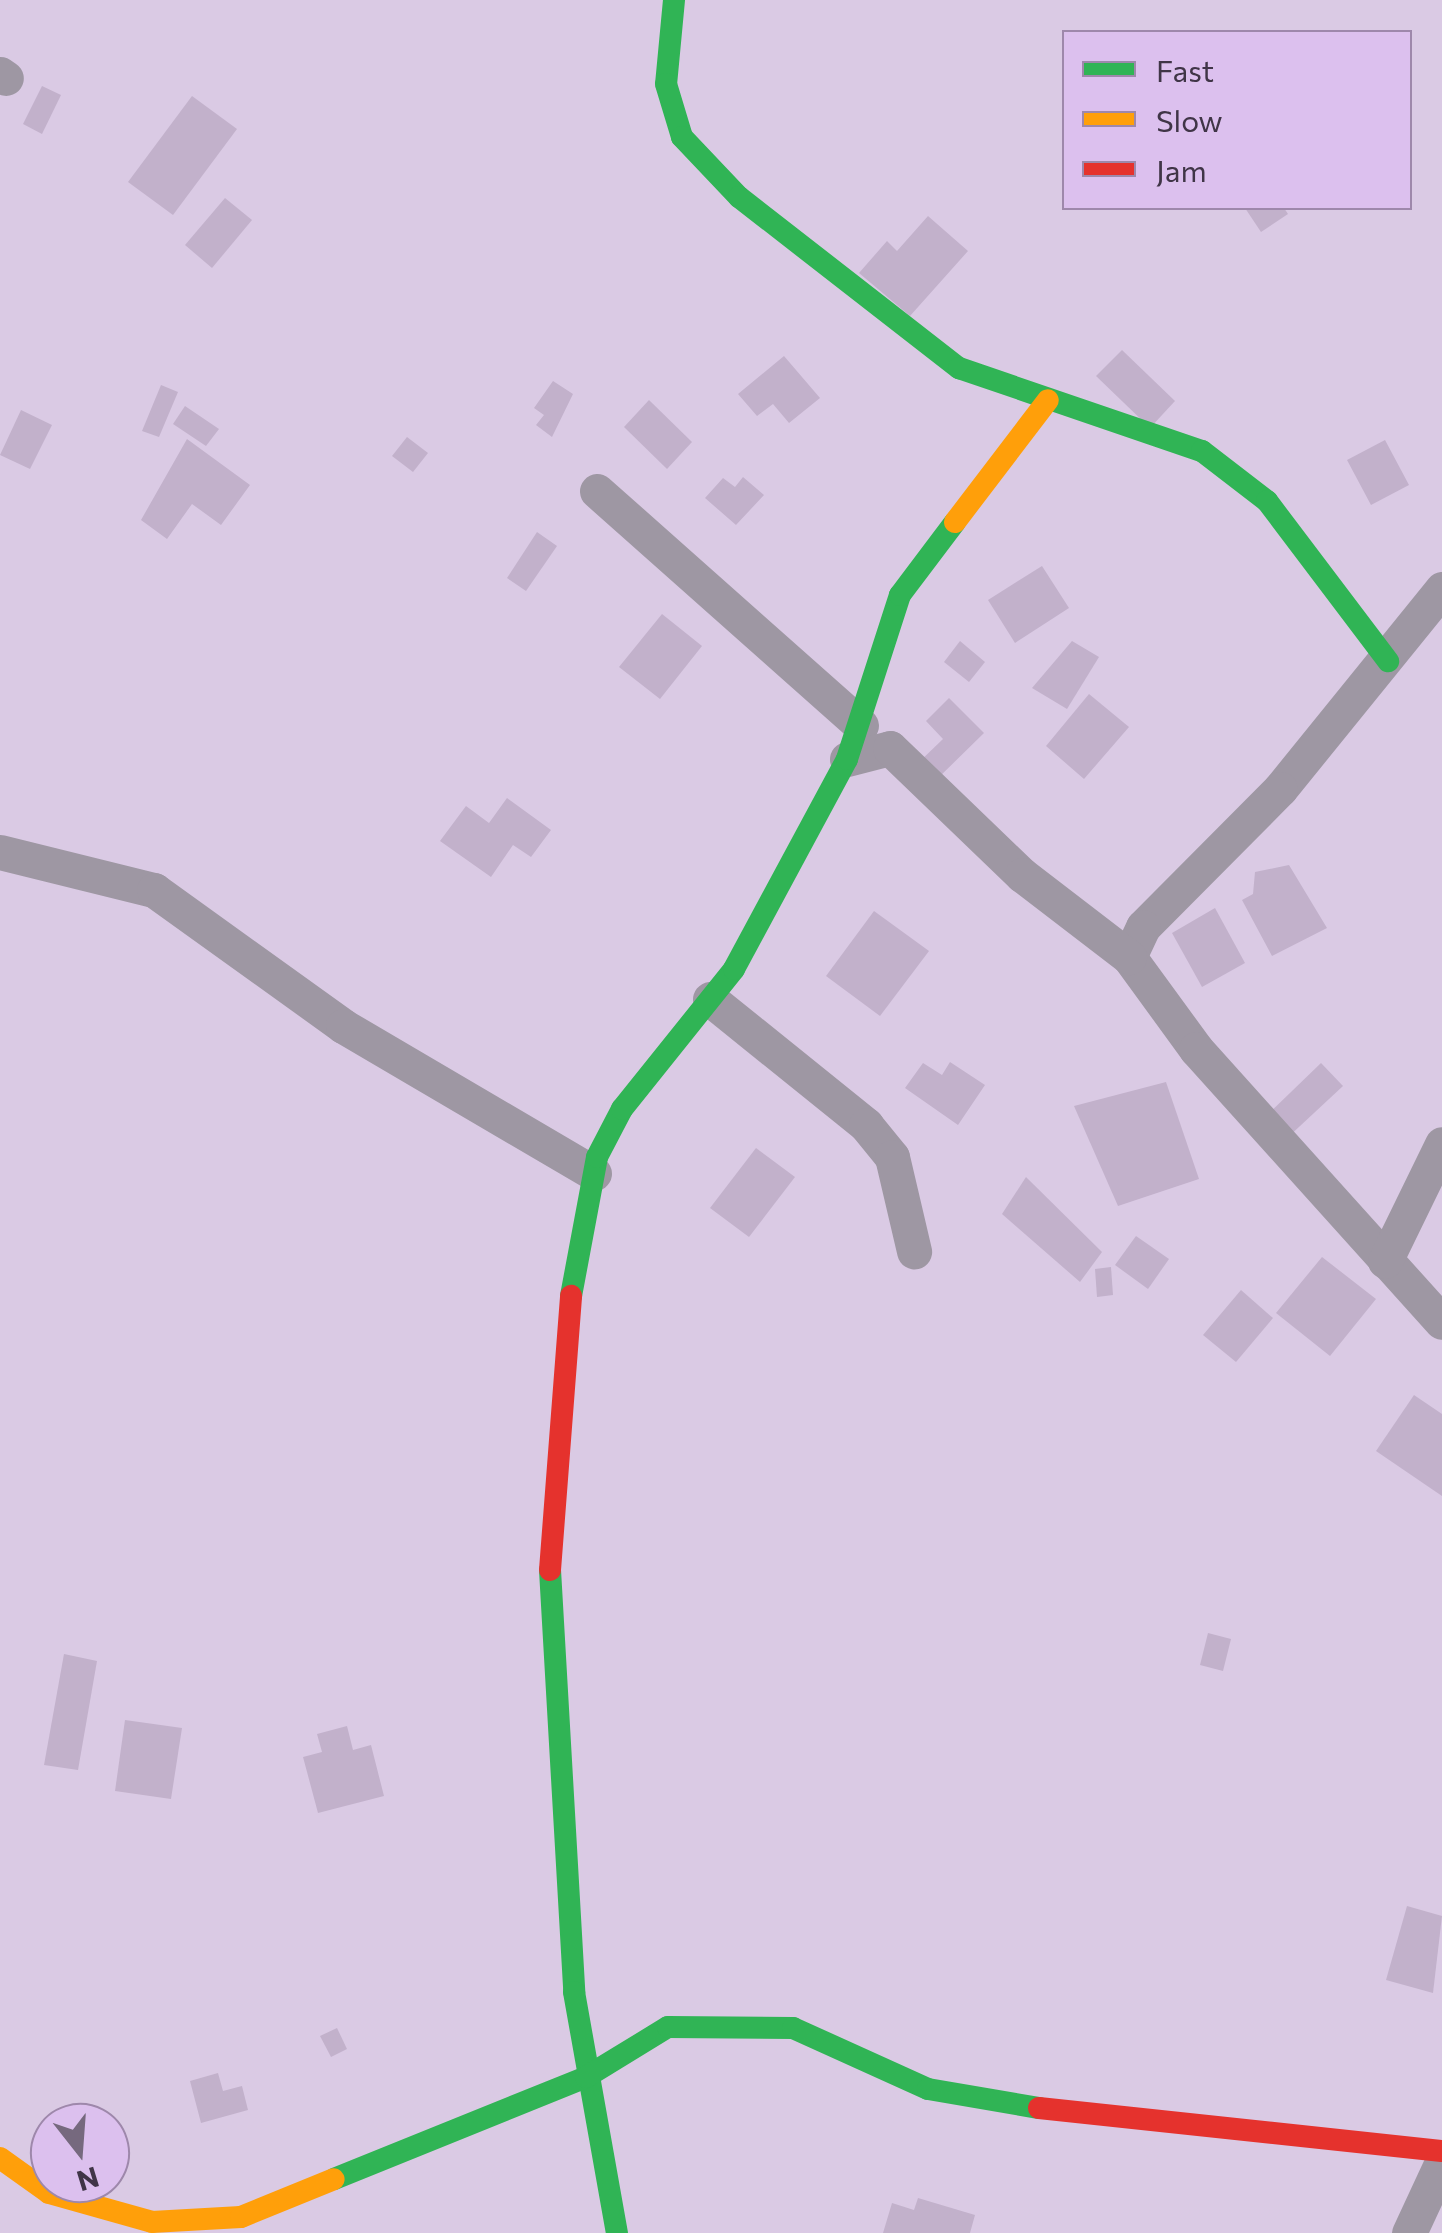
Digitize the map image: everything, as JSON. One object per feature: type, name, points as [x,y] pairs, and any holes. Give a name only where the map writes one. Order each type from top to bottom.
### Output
[{"type":"street","points":[[674,0],[666,84],[682,137],[739,196],[959,368],[1202,451],[1267,501],[1388,661]]},
{"type":"street","points":[[617,2233],[586,2078],[549,1588],[572,1284],[594,1173],[622,1109],[710,999],[847,759],[900,595],[1048,400]]},
{"type":"street","points":[[597,491],[861,725]]},
{"type":"street","points":[[1130,957],[1142,927],[1280,790],[1388,661],[1442,588]]},
{"type":"street","points":[[847,759],[890,748],[1022,875],[1130,957],[1196,1049],[1442,1322]]},
{"type":"street","points":[[0,852],[154,890],[342,1026],[594,1173]]},
{"type":"street","points":[[710,999],[866,1125],[892,1157],[914,1251]]},
{"type":"street","points":[[1385,1260],[1442,1144]]},
{"type":"street","points":[[0,2158],[49,2193],[152,2222],[246,2225],[586,2078],[668,2026],[794,2028],[945,2092],[1442,2151]]},
{"type":"street","points":[[1409,2233],[1442,2162]]},
{"type":"building","points":[[42,86],[61,95],[42,134],[23,124]]},
{"type":"building","points":[[192,96],[237,129],[173,215],[128,182]]},
{"type":"building","points":[[225,198],[252,220],[212,268],[185,245]]},
{"type":"building","points":[[1246,210],[1285,210],[1288,214],[1261,232]]},
{"type":"building","points":[[928,216],[968,251],[910,316],[859,273],[887,241],[897,251]]},
{"type":"building","points":[[1122,350],[1175,401],[1150,428],[1096,376]]},
{"type":"building","points":[[784,356],[820,398],[789,423],[773,404],[757,416],[738,394]]},
{"type":"building","points":[[553,381],[573,394],[552,437],[536,425],[544,415],[534,408]]},
{"type":"building","points":[[161,385],[178,392],[159,437],[142,431]]},
{"type":"building","points":[[649,400],[692,442],[667,469],[624,427]]},
{"type":"building","points":[[185,406],[219,429],[206,446],[173,424]]},
{"type":"building","points":[[21,410],[52,425],[30,469],[0,455]]},
{"type":"building","points":[[407,437],[428,453],[413,472],[392,456]]},
{"type":"building","points":[[187,439],[250,485],[221,525],[192,504],[167,539],[141,520]]},
{"type":"building","points":[[1385,440],[1409,485],[1371,505],[1347,460]]},
{"type":"building","points":[[743,477],[764,495],[736,525],[705,498],[723,478],[735,487]]},
{"type":"building","points":[[537,532],[557,546],[526,591],[507,578]]},
{"type":"building","points":[[1042,566],[1069,608],[1015,643],[988,600]]},
{"type":"building","points":[[662,614],[702,646],[660,699],[619,667]]},
{"type":"building","points":[[960,641],[985,662],[969,682],[944,662]]},
{"type":"building","points":[[1072,641],[1099,657],[1067,709],[1032,688]]},
{"type":"building","points":[[1089,694],[1129,727],[1084,779],[1046,746]]},
{"type":"building","points":[[949,698],[984,733],[932,784],[915,766],[943,739],[926,721]]},
{"type":"building","points":[[507,798],[551,830],[531,857],[513,845],[491,877],[440,841],[466,806],[489,823]]},
{"type":"building","points":[[1289,865],[1327,928],[1272,956],[1242,900],[1253,894],[1255,872]]},
{"type":"building","points":[[1215,908],[1245,963],[1202,987],[1172,933]]},
{"type":"building","points":[[874,911],[929,951],[880,1016],[826,976]]},
{"type":"building","points":[[950,1062],[985,1085],[958,1125],[905,1088],[923,1063],[942,1075]]},
{"type":"building","points":[[1321,1063],[1343,1086],[1285,1140],[1264,1118]]},
{"type":"building","points":[[1166,1082],[1199,1179],[1118,1206],[1074,1106]]},
{"type":"building","points":[[756,1148],[795,1177],[749,1237],[710,1208]]},
{"type":"building","points":[[1026,1177],[1102,1252],[1080,1282],[1002,1214]]},
{"type":"building","points":[[1136,1236],[1169,1259],[1148,1289],[1115,1265]]},
{"type":"building","points":[[1322,1257],[1376,1299],[1330,1356],[1276,1313]]},
{"type":"building","points":[[1111,1267],[1113,1295],[1097,1297],[1095,1269]]},
{"type":"building","points":[[1241,1290],[1273,1318],[1236,1362],[1203,1335]]},
{"type":"building","points":[[1414,1395],[1442,1414],[1442,1496],[1376,1451]]},
{"type":"building","points":[[1208,1633],[1231,1639],[1223,1671],[1200,1665]]},
{"type":"building","points":[[64,1654],[97,1661],[78,1770],[44,1765]]},
{"type":"building","points":[[125,1720],[182,1728],[171,1799],[115,1791]]},
{"type":"building","points":[[347,1726],[353,1750],[371,1745],[384,1796],[318,1813],[303,1757],[322,1752],[317,1734]]},
{"type":"building","points":[[1407,1906],[1442,1916],[1433,1993],[1386,1980]]},
{"type":"building","points":[[337,2028],[347,2049],[331,2057],[320,2036]]},
{"type":"building","points":[[218,2073],[223,2091],[242,2086],[248,2110],[201,2123],[190,2081]]},
{"type":"building","points":[[918,2198],[975,2215],[970,2233],[883,2233],[892,2203],[914,2210]]},
{"type":"traffic: fast","points":[[674,0],[666,84],[682,137],[739,197],[959,368],[1202,451],[1267,501],[1388,661]]},
{"type":"traffic: fast","points":[[571,1296],[597,1157],[622,1109],[734,969],[847,759],[900,595],[955,522]]},
{"type":"traffic: fast","points":[[550,1570],[574,1992],[617,2233]]},
{"type":"traffic: fast","points":[[334,2179],[586,2077],[668,2027],[793,2028],[928,2089],[1039,2108]]},
{"type":"traffic: slow","points":[[955,522],[1048,400]]},
{"type":"traffic: slow","points":[[0,2158],[49,2193],[152,2222],[241,2217],[334,2179]]},
{"type":"traffic: jam","points":[[550,1570],[571,1296]]},
{"type":"traffic: jam","points":[[1039,2108],[1442,2151]]}]
